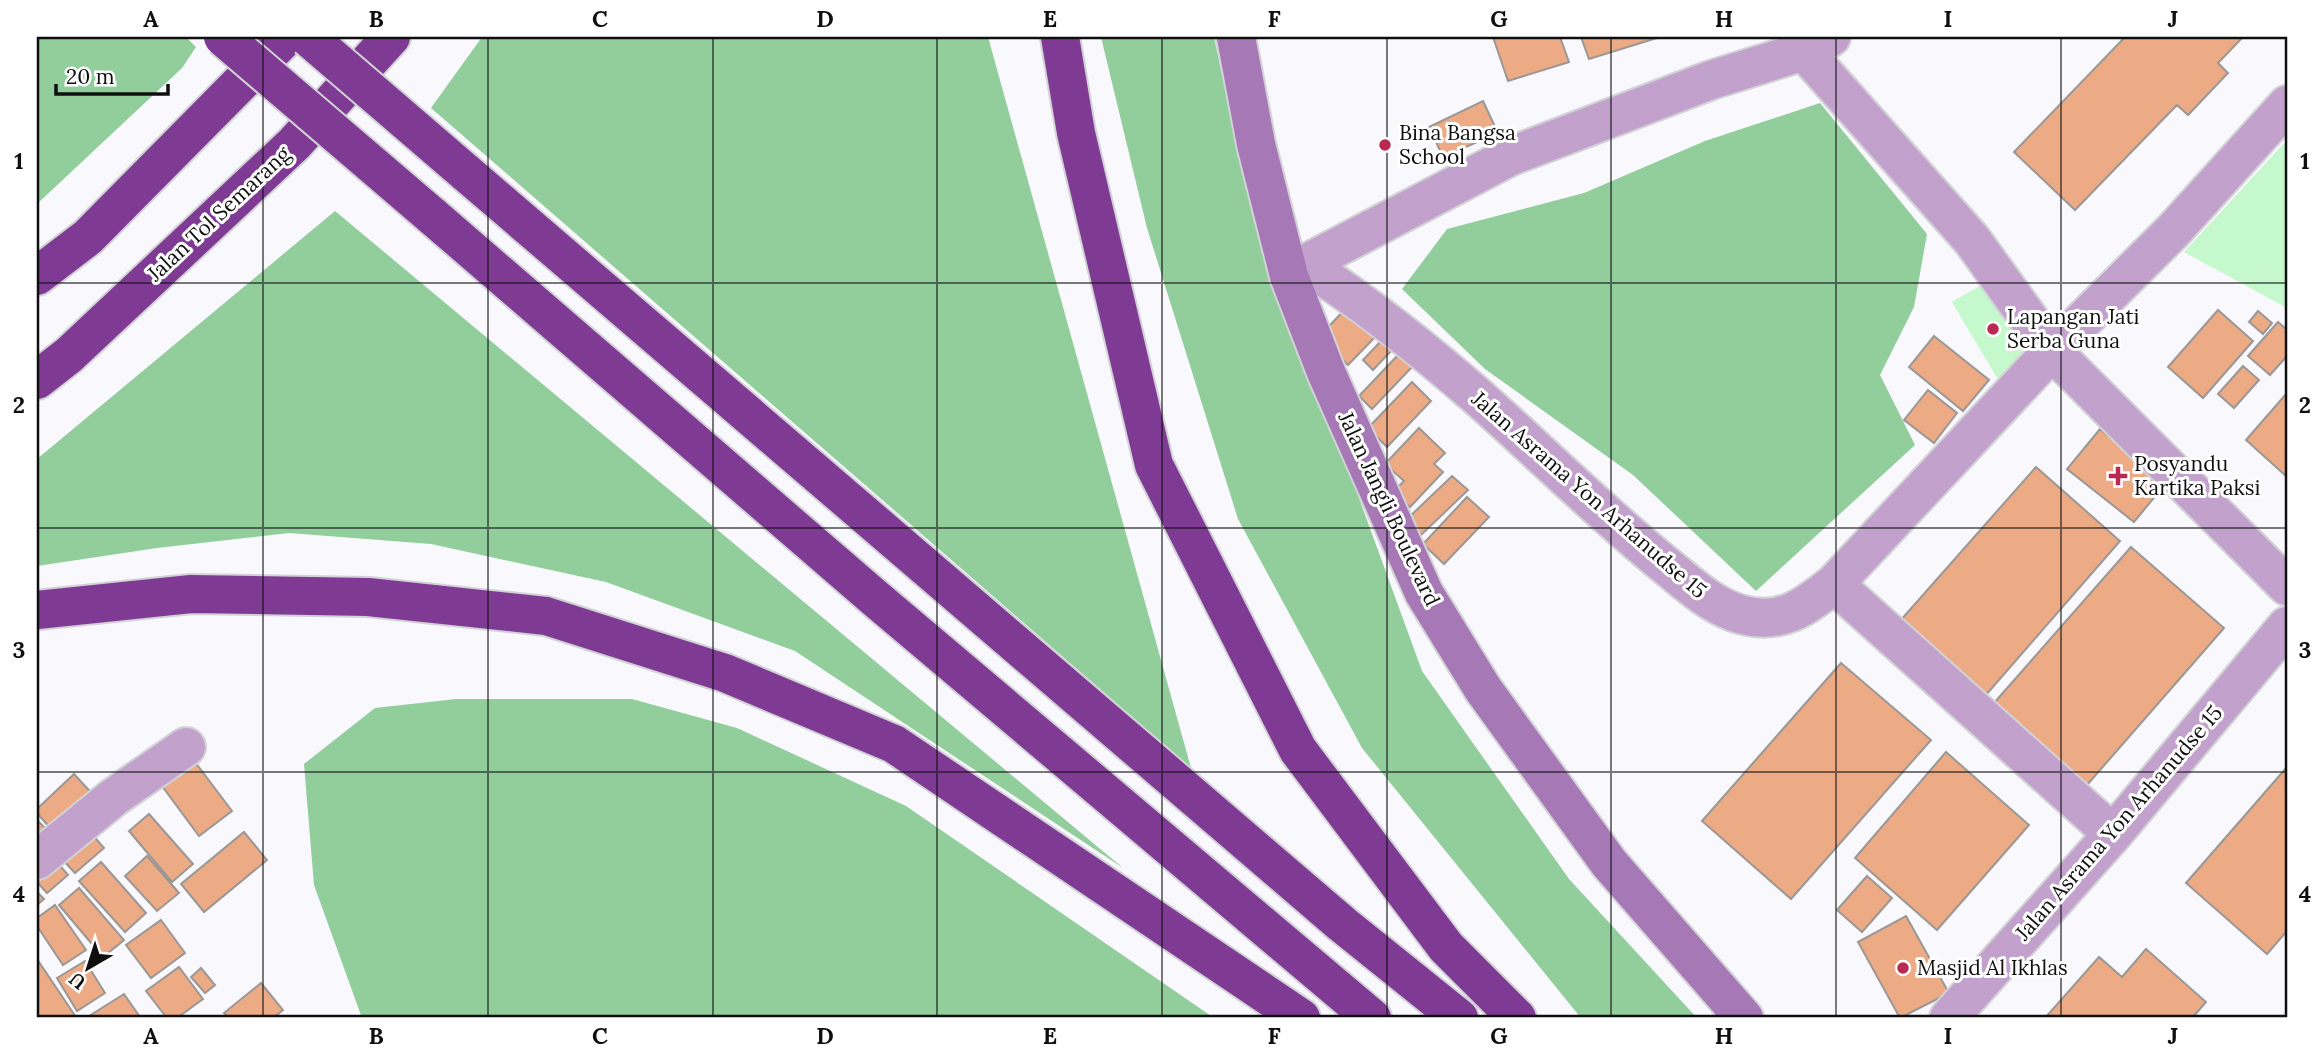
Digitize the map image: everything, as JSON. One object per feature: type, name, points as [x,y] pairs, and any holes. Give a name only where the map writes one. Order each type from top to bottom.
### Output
[{"type":"highway","points":[[223,37],[865,590],[1372,1018]]},
{"type":"highway","points":[[37,276],[88,237],[286,37]]},
{"type":"highway","points":[[308,37],[1342,924],[1459,1018]]},
{"type":"highway","name":"Jalan Tol Semarang","points":[[37,380],[69,355],[294,144],[391,37]]},
{"type":"highway","points":[[1060,37],[1076,133],[1154,465],[1298,750],[1446,947],[1517,1018]]},
{"type":"highway","points":[[37,610],[191,594],[368,597],[546,616],[725,673],[894,744],[1301,1018]]},
{"type":"street","name":"Jalan Jangli Boulevard","points":[[1236,37],[1256,144],[1297,270],[1326,372],[1424,593],[1483,689],[1608,863],[1744,1018]]},
{"type":"street","points":[[1297,270],[1511,156],[1711,79],[1818,44],[1972,240],[2052,351],[2287,586]]},
{"type":"street","name":"Jalan Asrama Yon Arhanudse 15","points":[[1297,270],[1363,302],[1455,378],[1636,541],[1711,602],[1742,615],[1771,619],[1798,612],[1834,584],[2052,351],[2173,231],[2287,105]]},
{"type":"street","points":[[1834,584],[2113,834]]},
{"type":"street","name":"Jalan Asrama Yon Arhanudse 15","points":[[1949,1018],[2113,834],[2287,626]]},
{"type":"street","points":[[37,860],[114,797],[186,747]]},
{"type":"green space","points":[[37,37],[186,37],[196,47],[182,68],[37,204]]},
{"type":"green space","points":[[482,37],[988,37],[1191,768],[431,108]]},
{"type":"green space","points":[[1101,37],[1214,37],[1246,188],[1422,671],[1569,879],[1697,1018],[1581,1018],[1362,748],[1238,519],[1147,228]]},
{"type":"green space","points":[[1820,103],[1927,234],[1914,307],[1880,375],[1915,445],[1756,591],[1633,475],[1485,369],[1402,289],[1447,229],[1584,193],[1705,141]]},
{"type":"green space","points":[[2287,140],[2287,308],[2184,252]]},
{"type":"green space","points":[[335,211],[1123,868],[795,651],[606,582],[431,544],[289,533],[157,548],[37,566],[37,459]]},
{"type":"green space","name":"Lapangan Jati Serba Guna","points":[[1990,280],[2035,355],[1997,378],[1952,302]]},
{"type":"green space","points":[[456,699],[632,699],[737,728],[906,806],[1214,1018],[362,1018],[314,885],[304,764],[375,708]]},
{"type":"building","points":[[1493,37],[1560,37],[1569,62],[1508,81]]},
{"type":"building","points":[[1581,37],[1660,37],[1589,59]]},
{"type":"building","points":[[2125,37],[2243,37],[2218,63],[2228,73],[2188,115],[2177,105],[2075,210],[2014,152]]},
{"type":"building","points":[[1483,101],[1498,133],[1443,157],[1429,127]]},
{"type":"building","points":[[1347,307],[1377,335],[1348,365],[1319,337]]},
{"type":"building","points":[[2218,310],[2253,341],[2203,398],[2168,367]]},
{"type":"building","points":[[2258,311],[2272,323],[2263,334],[2249,322]]},
{"type":"building","points":[[2278,322],[2287,330],[2287,356],[2270,375],[2248,356]]},
{"type":"building","points":[[1934,336],[1989,380],[1963,411],[1909,367]]},
{"type":"building","points":[[1381,341],[1391,351],[1373,370],[1363,360]]},
{"type":"building","points":[[1399,354],[1412,367],[1372,409],[1359,396]]},
{"type":"building","points":[[2243,366],[2259,380],[2234,408],[2218,394]]},
{"type":"building","points":[[1412,382],[1431,401],[1387,447],[1368,428]]},
{"type":"building","points":[[1928,390],[1957,413],[1934,443],[1904,420]]},
{"type":"building","points":[[2287,393],[2287,477],[2246,440]]},
{"type":"building","points":[[1419,428],[1445,453],[1434,464],[1443,472],[1410,507],[1393,492],[1404,481],[1385,464]]},
{"type":"building","points":[[2100,429],[2166,483],[2134,522],[2067,469]]},
{"type":"building","points":[[2036,467],[2120,541],[1985,696],[1900,621]]},
{"type":"building","points":[[1452,476],[1468,490],[1420,536],[1404,522]]},
{"type":"building","points":[[1467,497],[1489,517],[1444,564],[1423,544]]},
{"type":"building","points":[[2131,547],[2224,628],[2087,785],[1994,703]]},
{"type":"building","points":[[1841,663],[1931,740],[1791,899],[1702,821]]},
{"type":"building","points":[[1946,752],[2029,825],[1937,930],[1855,858]]},
{"type":"building","points":[[195,762],[232,811],[199,836],[162,786]]},
{"type":"building","points":[[2287,767],[2287,931],[2267,954],[2186,883]]},
{"type":"building","points":[[74,774],[98,800],[58,837],[37,813],[37,809]]},
{"type":"building","points":[[149,814],[193,864],[172,882],[129,831]]},
{"type":"building","points":[[37,820],[48,831],[37,842]]},
{"type":"building","points":[[90,832],[104,848],[75,873],[61,858]]},
{"type":"building","points":[[244,832],[267,860],[204,912],[181,884]]},
{"type":"building","points":[[147,856],[179,893],[157,911],[125,876]]},
{"type":"building","points":[[55,860],[68,875],[47,893],[37,882],[37,875]]},
{"type":"building","points":[[101,862],[146,913],[125,932],[79,881]]},
{"type":"building","points":[[1867,876],[1892,898],[1862,932],[1837,910]]},
{"type":"building","points":[[79,888],[124,940],[103,957],[59,905]]},
{"type":"building","points":[[37,892],[44,899],[37,905]]},
{"type":"building","points":[[55,905],[86,950],[63,965],[37,926],[37,918]]},
{"type":"building","name":"Masjid Al Ikhlas","points":[[1906,916],[1949,993],[1900,1018],[1858,942]]},
{"type":"building","points":[[161,920],[185,953],[151,978],[126,945]]},
{"type":"building","points":[[2146,949],[2206,1002],[2192,1018],[2045,1018],[2099,957],[2122,977]]},
{"type":"building","points":[[37,959],[76,1017],[75,1018],[37,1018]]},
{"type":"building","points":[[85,961],[105,993],[77,1011],[57,978]]},
{"type":"building","points":[[179,967],[203,999],[177,1018],[167,1018],[146,991]]},
{"type":"building","points":[[201,968],[215,985],[205,993],[191,977]]},
{"type":"building","points":[[261,983],[283,1010],[273,1018],[229,1018],[224,1013]]},
{"type":"building","points":[[124,994],[140,1017],[86,1018]]},
{"type":"place","name":"Bina Bangsa School","points":[[1385,145]]},
{"type":"place","name":"Lapangan Jati Serba Guna","points":[[1993,329]]},
{"type":"place","name":"Posyandu Kartika Paksi","points":[[2118,476]]},
{"type":"place","name":"Masjid Al Ikhlas","points":[[1903,968]]}]
